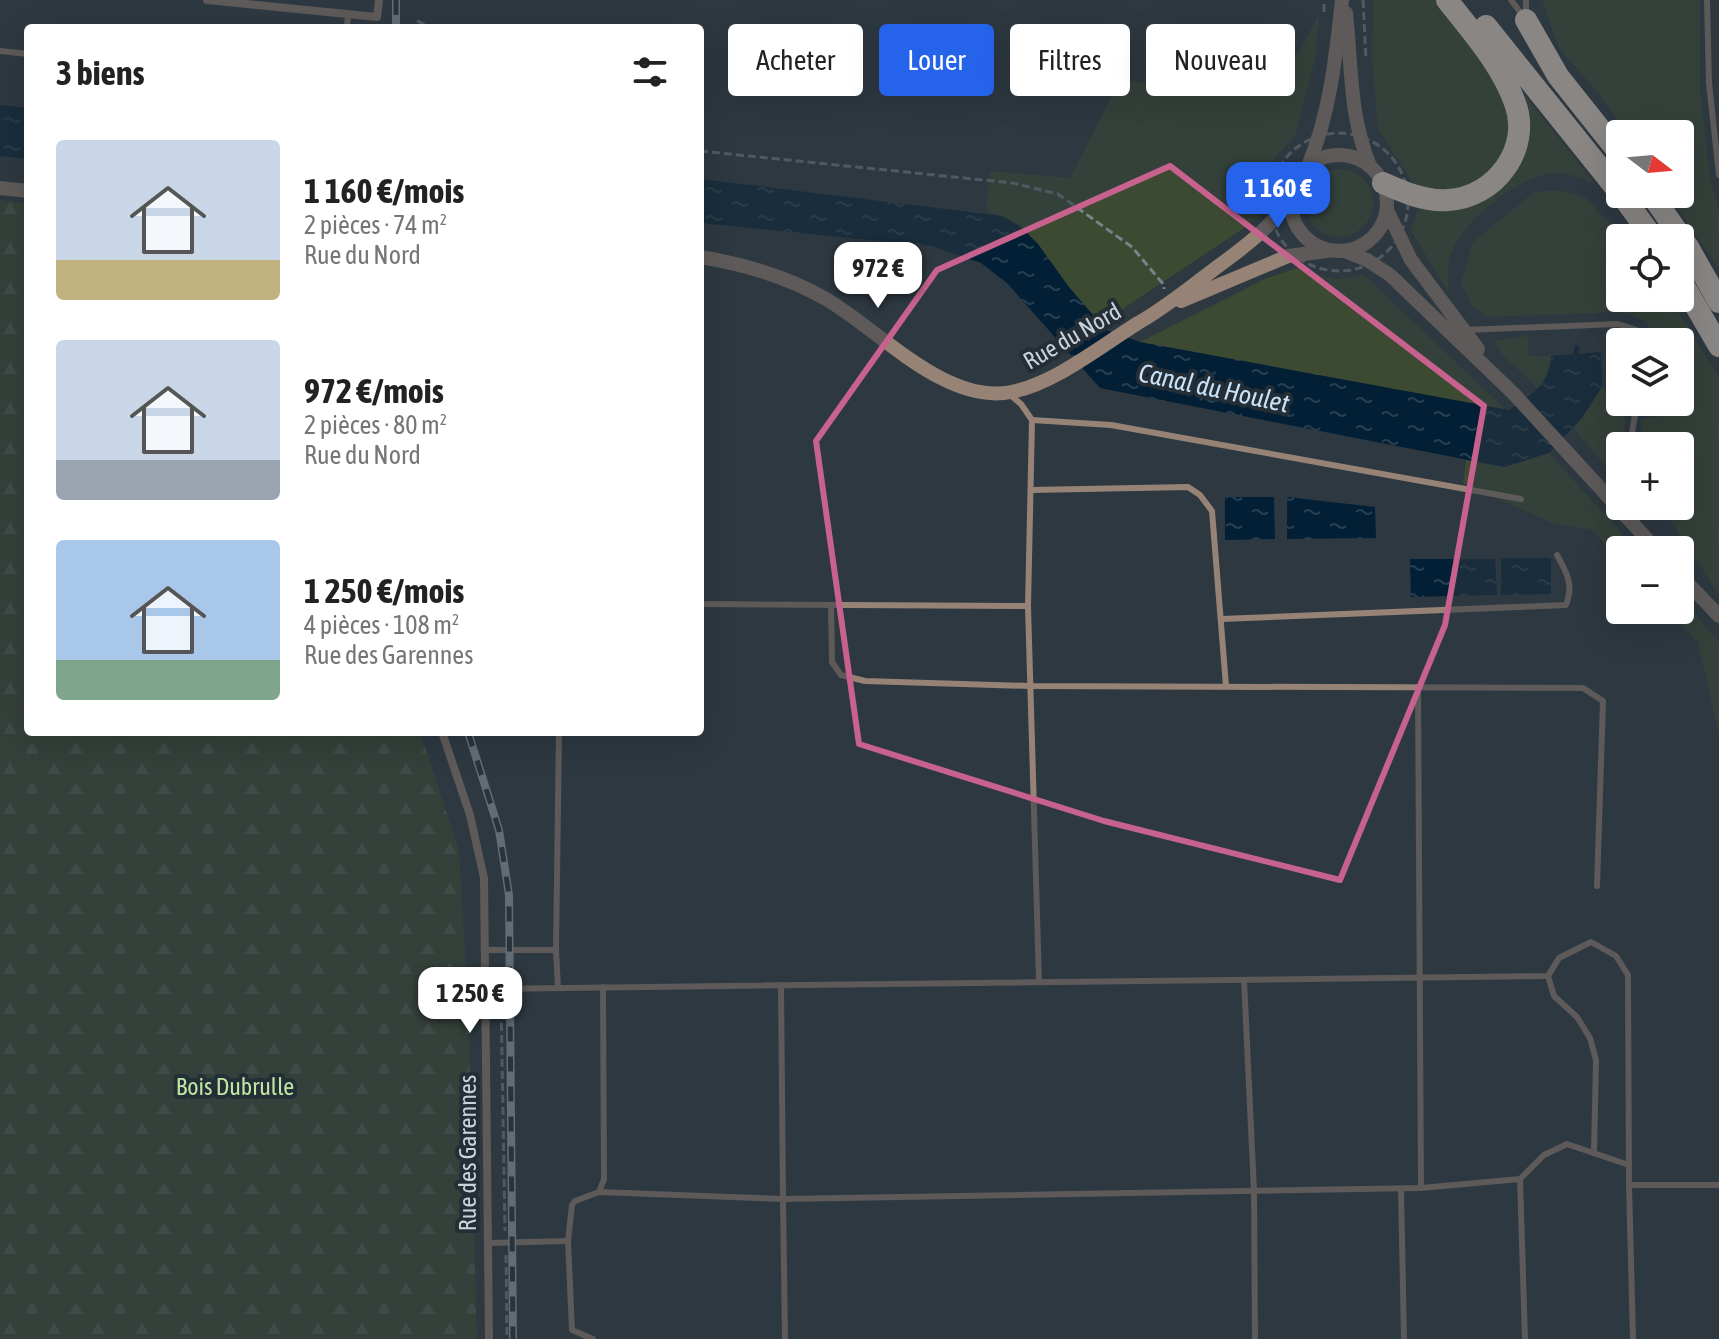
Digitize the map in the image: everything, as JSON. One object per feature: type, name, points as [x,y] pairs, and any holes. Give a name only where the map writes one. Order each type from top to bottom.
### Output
[{"type":"highway","points":[[1377,174],[1428,199],[1461,199],[1492,183],[1506,169],[1514,152],[1519,126],[1515,103],[1495,64],[1447,0]]},
{"type":"highway","points":[[1465,0],[1606,176]]},
{"type":"highway","points":[[1526,10],[1558,76],[1606,136]]},
{"type":"highway","points":[[1661,208],[1688,247],[1719,302]]},
{"type":"highway","points":[[1694,303],[1719,346]]},
{"type":"street","points":[[207,0],[377,17],[379,0]]},
{"type":"street","points":[[1343,0],[1332,77],[1317,143],[1291,196],[1292,212],[1300,231],[1311,242],[1329,251],[1345,251],[1360,247],[1373,237],[1383,224],[1387,209]]},
{"type":"street","points":[[1343,0],[1358,135],[1411,260],[1513,393],[1606,491]]},
{"type":"street","points":[[1308,166],[1321,158],[1336,155],[1357,158],[1377,174]]},
{"type":"street","points":[[0,188],[24,191]]},
{"type":"street","name":"Rue du Nord","points":[[704,258],[753,268],[811,291],[850,313],[950,384],[977,392],[1008,393],[1030,387],[1057,373],[1162,309],[1259,236],[1291,196]]},
{"type":"street","name":"Rue du Nord","points":[[1162,309],[1288,256],[1329,251]]},
{"type":"street","points":[[1345,251],[1384,270],[1513,393]]},
{"type":"street","points":[[1633,520],[1646,536]]},
{"type":"street","points":[[1694,590],[1718,616]]},
{"type":"street","name":"Rue des Garennes","points":[[443,736],[478,844],[484,878],[489,1339]]},
{"type":"lane","points":[[1511,0],[1526,10]]},
{"type":"lane","points":[[1707,0],[1709,83],[1719,175]]},
{"type":"lane","points":[[347,24],[348,14]]},
{"type":"lane","points":[[0,51],[24,54]]},
{"type":"lane","points":[[1463,330],[1618,324],[1631,328]]},
{"type":"lane","points":[[1008,393],[1021,404],[1032,420],[1028,606],[1039,982]]},
{"type":"lane","points":[[1032,420],[1111,425],[1521,499]]},
{"type":"lane","points":[[1031,490],[1188,487],[1200,495],[1212,511],[1226,686]]},
{"type":"lane","points":[[1221,619],[1566,605],[1571,593],[1569,576],[1557,555]]},
{"type":"lane","points":[[704,604],[1028,606]]},
{"type":"lane","points":[[831,605],[832,662],[841,675],[865,681],[1030,686],[1583,688],[1603,701],[1597,886]]},
{"type":"lane","points":[[1418,687],[1421,1188]]},
{"type":"lane","points":[[558,988],[559,736]]},
{"type":"lane","points":[[1594,1153],[1596,1060],[1590,1038],[1577,1017],[1554,996],[1548,976],[1559,958],[1591,942],[1616,956],[1628,975],[1633,1339]]},
{"type":"lane","points":[[486,950],[556,950]]},
{"type":"lane","points":[[486,989],[1548,976]]},
{"type":"lane","points":[[1244,980],[1254,1191],[1255,1339]]},
{"type":"lane","points":[[781,985],[785,1339]]},
{"type":"lane","points":[[599,1192],[604,1179],[603,987]]},
{"type":"lane","points":[[593,1339],[572,1330],[568,1241],[572,1205],[599,1192],[783,1199],[1401,1189],[1520,1179],[1544,1155],[1567,1144],[1629,1165]]},
{"type":"lane","points":[[1520,1179],[1525,1339]]},
{"type":"lane","points":[[1629,1185],[1719,1185]]},
{"type":"lane","points":[[1401,1189],[1404,1339]]},
{"type":"lane","points":[[488,1243],[568,1241]]},
{"type":"path","points":[[1363,0],[1367,62]]},
{"type":"path","points":[[417,21],[424,24]]},
{"type":"path","points":[[1373,131],[1375,142],[1395,159],[1406,183]]},
{"type":"path","points":[[1326,133],[1348,133]]},
{"type":"path","points":[[1272,216],[1271,190],[1278,169],[1295,148],[1314,137]]},
{"type":"path","points":[[704,151],[1013,183],[1058,194],[1132,247],[1164,285],[1162,309]]},
{"type":"path","points":[[1276,229],[1288,249]]},
{"type":"path","points":[[1381,257],[1393,246]]},
{"type":"path","points":[[1303,260],[1332,271],[1363,267]]},
{"type":"path","points":[[501,989],[507,1339]]},
{"type":"highlighted area","points":[[1170,166],[1484,406],[1445,625],[1340,880],[1104,821],[859,744],[816,441],[937,270]]},
{"type":"green space","points":[[1373,0],[1439,0],[1469,38],[1498,83],[1507,106],[1510,129],[1505,152],[1491,173],[1480,181],[1446,192],[1415,186],[1378,129],[1372,59]]},
{"type":"green space","points":[[1542,0],[1700,0],[1700,94],[1711,183],[1719,207],[1719,269],[1694,232],[1694,224],[1688,224],[1678,208],[1694,208],[1694,120],[1617,120],[1559,48]]},
{"type":"green space","points":[[1319,14],[1315,59],[1295,136],[1276,156],[1263,189],[1259,218],[1100,324],[1002,216],[986,212],[990,171],[1070,178],[1112,96],[1130,96],[1130,81],[1146,82],[1146,96],[1295,96],[1295,56]]},
{"type":"green space","points":[[1524,94],[1596,185],[1571,175],[1555,173],[1540,176],[1507,192],[1476,218],[1454,247],[1448,265],[1449,293],[1411,231],[1419,204],[1443,209],[1477,204],[1496,194],[1525,154],[1531,131]]},
{"type":"green space","points":[[1332,169],[1346,169],[1358,174],[1368,184],[1373,203],[1368,222],[1358,232],[1346,237],[1332,237],[1320,232],[1310,222],[1305,210],[1305,196],[1310,184],[1320,174]]},
{"type":"green space","points":[[1559,190],[1585,197],[1611,224],[1606,224],[1606,312],[1623,312],[1487,317],[1472,306],[1461,283],[1473,242],[1534,192]]},
{"type":"green space","name":"Bois Dubrulle","points":[[0,200],[24,203],[24,736],[421,736],[459,850],[469,1021],[477,1339],[0,1339]]},
{"type":"green space","points":[[1300,267],[1331,278],[1363,274],[1506,410],[1140,342],[1265,279]]},
{"type":"green space","points":[[1623,312],[1678,312],[1688,328],[1650,328],[1647,322]]},
{"type":"green space","points":[[1528,336],[1529,356],[1551,356],[1550,372],[1539,389],[1503,355],[1494,341]]},
{"type":"green space","points":[[1694,338],[1719,377],[1719,595],[1694,557],[1694,536],[1681,536],[1670,520],[1694,520],[1694,432],[1641,432],[1641,419],[1694,416]]},
{"type":"green space","points":[[1602,387],[1606,393],[1606,416],[1623,416],[1625,419],[1625,432],[1606,432],[1606,467],[1573,427]]},
{"type":"green space","points":[[1549,453],[1606,516],[1606,520],[1610,520],[1624,536],[1606,536],[1606,544],[1592,530],[1552,523],[1463,483],[1466,460],[1504,467]]},
{"type":"green space","points":[[1694,613],[1719,641],[1719,735],[1698,642],[1681,624],[1694,624]]},
{"type":"water","points":[[0,105],[24,108],[24,159],[0,156]]},
{"type":"water","points":[[704,179],[1002,216],[1020,226],[1038,244],[1106,330],[1140,342],[1509,410],[1543,382],[1551,356],[1601,352],[1602,387],[1581,419],[1549,453],[1504,467],[1100,388],[1007,283],[981,263],[931,246],[704,223]]},
{"type":"water","points":[[1225,497],[1274,497],[1275,539],[1225,540]]},
{"type":"water","points":[[1287,497],[1375,507],[1376,538],[1287,539]]},
{"type":"water","points":[[1501,558],[1551,558],[1551,594],[1501,595]]},
{"type":"water","points":[[1410,559],[1495,559],[1497,595],[1411,597]]},
{"type":"waterway","name":"Canal du Houlet","points":[[1574,360],[1577,348]]},
{"type":"railway","points":[[396,0],[396,24]]},
{"type":"railway","points":[[469,736],[499,830],[509,895],[513,1339]]}]
